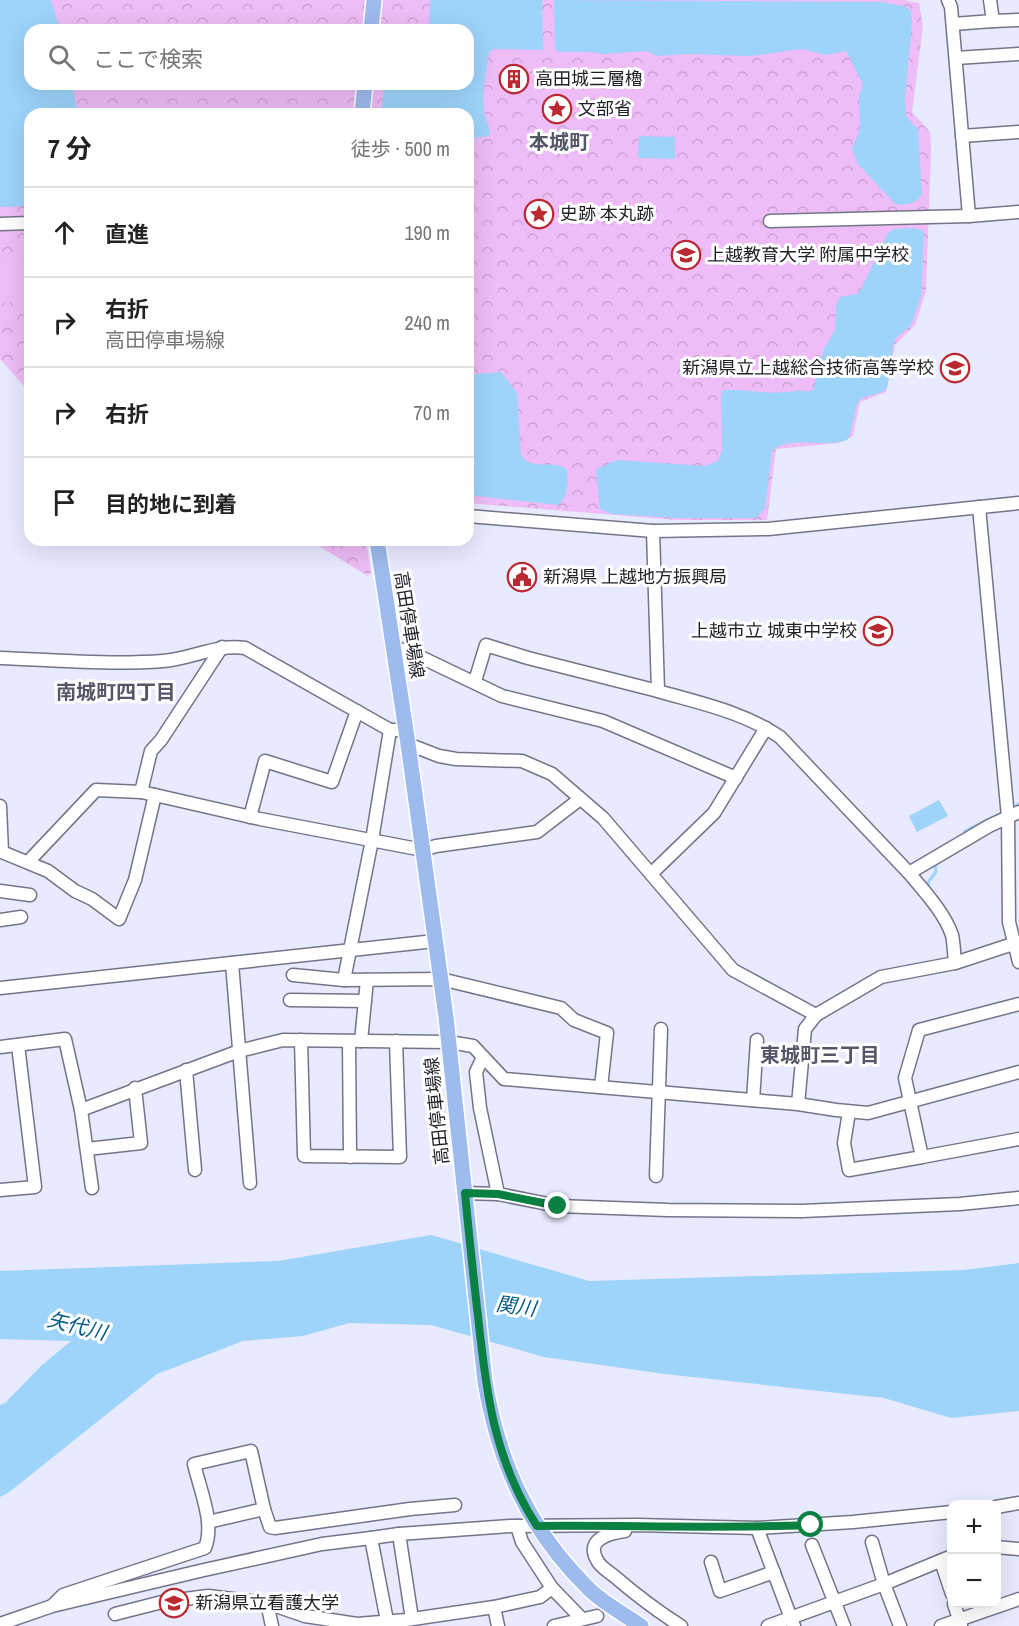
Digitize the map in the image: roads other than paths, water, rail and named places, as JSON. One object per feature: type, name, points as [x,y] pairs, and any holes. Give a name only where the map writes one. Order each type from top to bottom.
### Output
[{"type":"main road","points":[[372,24],[374,0]]},
{"type":"main road","points":[[363,108],[364,90]]},
{"type":"main road","name":"高田停車場線","points":[[378,546],[441,979],[488,1403],[512,1482],[534,1522],[590,1590],[637,1625]]},
{"type":"street","points":[[948,0],[953,24],[969,216]]},
{"type":"street","points":[[990,0],[993,21]]},
{"type":"street","points":[[953,24],[1019,20]]},
{"type":"street","points":[[956,58],[1019,54]]},
{"type":"street","points":[[962,136],[1019,132]]},
{"type":"street","points":[[770,221],[969,216],[1019,212]]},
{"type":"street","points":[[0,224],[24,223]]},
{"type":"street","points":[[474,516],[653,531],[768,529],[1019,503]]},
{"type":"street","points":[[979,507],[1013,814],[1009,922],[1016,942],[1019,962]]},
{"type":"street","points":[[653,531],[657,691]]},
{"type":"street","points":[[475,681],[486,645],[735,714],[766,728],[780,737],[909,873],[945,922],[952,936],[955,963]]},
{"type":"street","points":[[141,792],[152,751],[222,647]]},
{"type":"street","points":[[0,658],[134,663],[166,661],[222,647],[245,648],[439,756],[456,759],[512,759],[530,762],[552,774],[603,818],[733,970],[816,1014]]},
{"type":"street","points":[[392,647],[410,652],[475,681],[502,696],[603,721],[736,778]]},
{"type":"street","points":[[250,817],[265,761],[332,782],[357,711]]},
{"type":"street","points":[[651,874],[714,813],[766,728]]},
{"type":"street","points":[[344,980],[372,840],[390,730]]},
{"type":"street","points":[[28,862],[96,790],[141,792],[250,817],[423,850],[436,846],[537,832],[580,799]]},
{"type":"street","points":[[0,806],[2,852],[48,871],[119,919],[135,880],[155,795]]},
{"type":"street","points":[[909,873],[1013,814]]},
{"type":"street","points":[[0,891],[30,895]]},
{"type":"street","points":[[0,920],[21,917]]},
{"type":"street","points":[[0,988],[435,941]]},
{"type":"street","points":[[798,1104],[805,1029],[816,1014],[881,977],[955,963],[1016,942]]},
{"type":"street","points":[[232,963],[250,1183]]},
{"type":"street","points":[[293,975],[344,980],[441,979],[561,1008],[574,1020],[607,1033],[601,1087]]},
{"type":"street","points":[[350,1157],[355,1041],[365,1002],[367,980]]},
{"type":"street","points":[[290,1000],[365,1002]]},
{"type":"street","points":[[922,1157],[908,1101],[905,1078],[919,1030],[1019,1004]]},
{"type":"street","points":[[656,1176],[661,1029]]},
{"type":"street","points":[[0,1047],[65,1039],[81,1110],[92,1188]]},
{"type":"street","points":[[81,1110],[239,1051],[283,1040],[449,1042],[473,1046],[504,1079],[798,1104],[868,1113],[1019,1072]]},
{"type":"street","points":[[301,1040],[304,1156],[350,1157],[400,1157],[396,1041]]},
{"type":"street","points":[[753,1100],[757,1040]]},
{"type":"street","points":[[0,1190],[34,1187],[18,1045]]},
{"type":"street","points":[[483,1057],[476,1072],[480,1108],[498,1194]]},
{"type":"street","points":[[186,1070],[195,1170]]},
{"type":"street","points":[[87,1149],[141,1143],[135,1088]]},
{"type":"street","points":[[849,1112],[844,1143],[849,1170],[1019,1139]]},
{"type":"street","points":[[465,1199],[498,1194],[558,1206],[801,1211],[960,1204],[1019,1198]]},
{"type":"street","points":[[52,1606],[63,1595],[205,1548],[208,1540],[208,1522],[194,1464],[251,1451],[264,1509],[270,1527],[275,1528],[455,1505]]},
{"type":"street","points":[[1001,1506],[1019,1503]]},
{"type":"street","points":[[208,1522],[264,1509]]},
{"type":"street","points":[[0,1624],[52,1606],[259,1558],[322,1544],[399,1534],[518,1526],[534,1522],[757,1527],[947,1512]]},
{"type":"street","points":[[637,1525],[633,1529],[611,1533],[601,1538],[594,1546],[597,1561],[643,1601],[681,1626]]},
{"type":"street","points":[[518,1526],[522,1542],[552,1588],[582,1619]]},
{"type":"street","points":[[757,1527],[792,1622]]},
{"type":"street","points":[[399,1534],[409,1622]]},
{"type":"street","points":[[371,1538],[387,1621]]},
{"type":"street","points":[[872,1542],[884,1584],[900,1626]]},
{"type":"street","points":[[812,1545],[844,1626]]},
{"type":"street","points":[[1001,1547],[1019,1548]]},
{"type":"street","points":[[768,1626],[792,1622],[835,1601],[884,1584],[946,1558]]},
{"type":"street","points":[[711,1562],[720,1591],[774,1572]]},
{"type":"street","points":[[116,1614],[162,1602],[208,1596],[267,1603],[306,1621],[357,1625],[387,1621],[409,1622],[540,1597],[552,1588]]},
{"type":"street","points":[[941,1626],[960,1623],[1019,1599]]},
{"type":"street","points":[[267,1603],[272,1626]]},
{"type":"street","points":[[494,1606],[498,1626]]},
{"type":"street","points":[[955,1608],[960,1623]]},
{"type":"street","points":[[454,1613],[458,1626]]},
{"type":"street","points":[[554,1626],[597,1616]]},
{"type":"water","points":[[0,0],[51,0],[58,24],[24,24],[24,90],[73,90],[77,108],[24,108],[24,206],[0,207]]},
{"type":"water","points":[[430,0],[542,0],[543,50],[493,49],[489,53],[484,96],[485,114],[490,131],[488,136],[474,138],[474,108],[382,108],[384,90],[474,90],[474,24],[429,24]]},
{"type":"water","points":[[554,0],[881,2],[907,7],[911,12],[912,23],[905,98],[906,116],[918,130],[922,194],[910,204],[895,204],[858,164],[852,149],[860,129],[859,95],[862,82],[846,51],[826,55],[802,49],[751,56],[688,54],[657,56],[647,51],[604,54],[558,52],[555,49]]},
{"type":"water","points":[[639,136],[675,137],[675,159],[638,158]]},
{"type":"water","points":[[907,228],[924,232],[921,296],[911,325],[896,338],[893,345],[887,388],[864,397],[858,402],[847,440],[787,444],[772,451],[765,507],[759,516],[754,518],[677,518],[612,514],[600,509],[597,469],[617,460],[705,466],[718,461],[722,451],[721,395],[723,390],[776,393],[813,390],[824,349],[835,330],[836,305],[840,297],[857,294],[861,289],[888,233],[894,229]]},
{"type":"water","points":[[501,372],[517,393],[521,455],[525,460],[536,464],[556,465],[567,470],[566,494],[558,505],[474,496],[474,374]]},
{"type":"water","points":[[939,800],[948,816],[917,832],[909,816]]},
{"type":"water","points":[[431,1235],[589,1281],[964,1270],[1019,1263],[1019,1411],[951,1418],[884,1398],[665,1374],[544,1357],[431,1325],[349,1323],[303,1336],[243,1341],[157,1374],[0,1497],[0,1405],[5,1403],[42,1365],[71,1341],[0,1339],[0,1271],[278,1261]]},
{"type":"waterway","points":[[965,831],[1001,813]]},
{"type":"waterway","points":[[929,889],[928,882],[936,872],[935,863]]},
{"type":"place","name":"高田城三層櫓","points":[[514,79]]},
{"type":"place","name":"文部省","points":[[557,109]]},
{"type":"place","name":"史跡 本丸跡","points":[[539,214]]},
{"type":"place","name":"上越教育大学 附属中学校","points":[[686,255]]},
{"type":"place","name":"新潟県立上越総合技術高等学校","points":[[955,368]]},
{"type":"place","name":"新潟県 上越地方振興局","points":[[522,577]]},
{"type":"place","name":"上越市立 城東中学校","points":[[878,631]]},
{"type":"place","name":"新潟県立看護大学","points":[[174,1603]]},
{"type":"district","name":"本城町","points":[[559,142]]},
{"type":"district","name":"南城町四丁目","points":[[116,692]]},
{"type":"district","name":"東城町三丁目","points":[[820,1055]]},
{"type":"water label","name":"関川","points":[[516,1306]]},
{"type":"water label","name":"矢代川","points":[[77,1326]]}]
